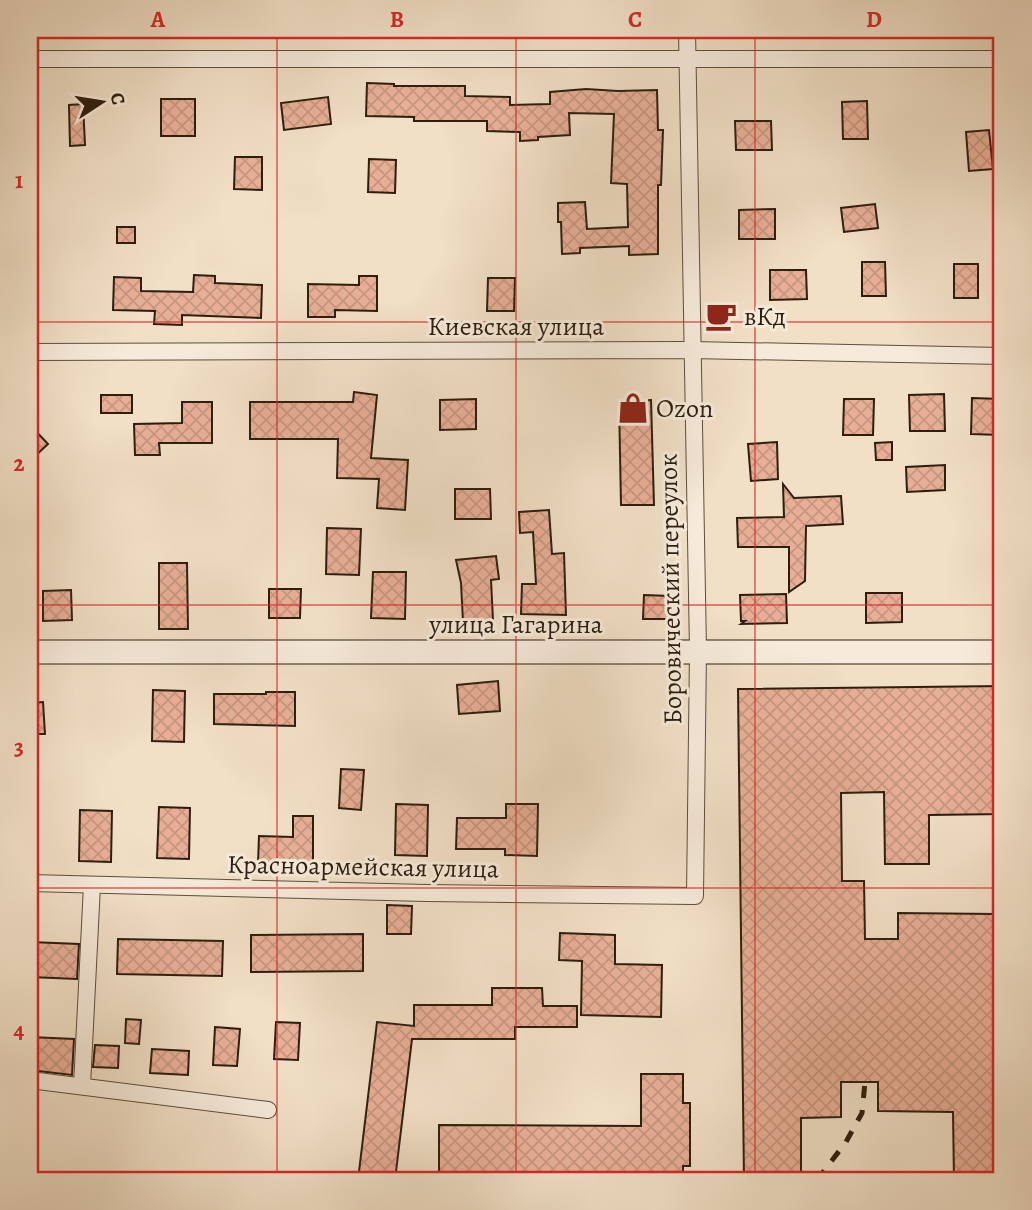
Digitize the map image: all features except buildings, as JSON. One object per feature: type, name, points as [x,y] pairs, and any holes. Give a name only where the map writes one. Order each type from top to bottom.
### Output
[{"type":"street","name":"Боровический переулок","points":[[687,30],[698,651],[695,896]]},
{"type":"street","points":[[30,59],[1002,59]]},
{"type":"street","name":"Киевская улица","points":[[30,352],[691,350],[1002,356]]},
{"type":"street","name":"улица Гагарина","points":[[30,652],[1002,652]]},
{"type":"street","name":"Красноармейская улица","points":[[30,884],[695,896]]},
{"type":"street","points":[[82,1086],[92,885]]},
{"type":"street","points":[[30,1080],[268,1110]]},
{"type":"railway","points":[[817,1180],[846,1142],[862,1113],[865,1082]]},
{"type":"place","name":"вКд","points":[[721,316]]},
{"type":"place","name":"Ozon","points":[[633,408]]}]
